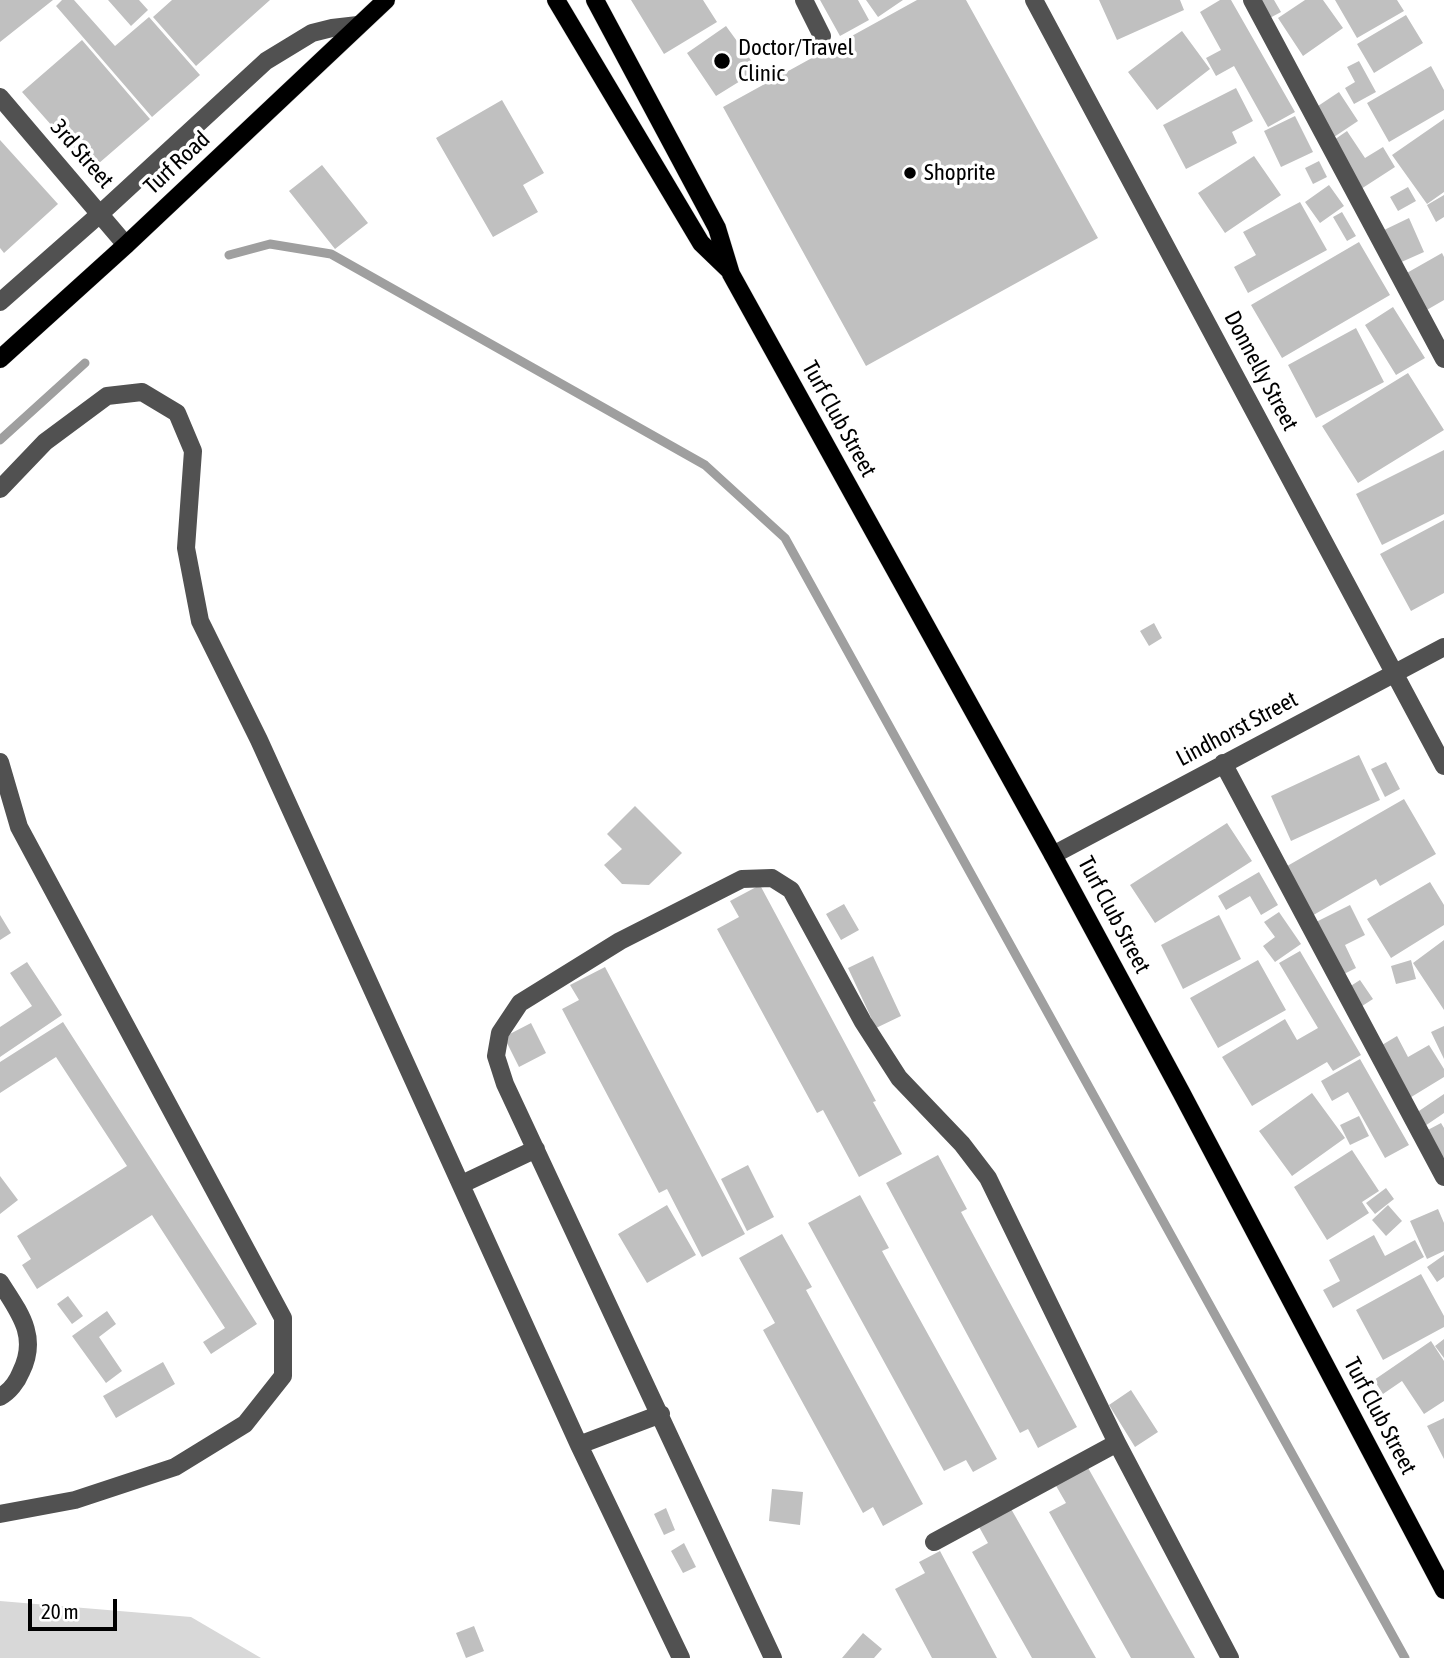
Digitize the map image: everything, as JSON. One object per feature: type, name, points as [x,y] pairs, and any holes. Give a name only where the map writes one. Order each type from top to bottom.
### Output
[{"type":"main road","name":"Turf Club Street","points":[[555,0],[701,243],[729,270]]},
{"type":"main road","name":"Turf Club Street","points":[[595,0],[717,228],[729,270],[1054,855],[1444,1590]]},
{"type":"main road","name":"Turf Road","points":[[0,359],[126,245],[379,2]]},
{"type":"street","points":[[804,0],[822,36]]},
{"type":"street","name":"Donnelly Street","points":[[1034,0],[1444,766]]},
{"type":"street","points":[[1252,0],[1444,359]]},
{"type":"street","points":[[0,302],[266,61],[312,33],[332,27],[358,25]]},
{"type":"street","name":"3rd Street","points":[[0,97],[126,245]]},
{"type":"street","points":[[0,489],[45,442],[107,396],[142,392],[177,413],[193,451],[186,548],[200,621],[259,740],[579,1445],[681,1658]]},
{"type":"street","name":"Lindhorst Street","points":[[1054,855],[1444,647]]},
{"type":"street","points":[[0,762],[19,827],[283,1318],[283,1376],[245,1424],[175,1467],[75,1500],[0,1514]]},
{"type":"street","points":[[1223,763],[1444,1177]]},
{"type":"street","points":[[773,1658],[505,1084],[496,1056],[500,1033],[520,1003],[620,941],[742,879],[772,878],[791,890],[863,1022],[899,1078],[962,1144],[988,1178],[1117,1443],[1230,1658]]},
{"type":"street","points":[[462,1184],[536,1149]]},
{"type":"street","points":[[0,1282],[22,1318],[29,1341],[27,1359],[19,1376],[0,1397]]},
{"type":"street","points":[[579,1445],[661,1414]]},
{"type":"street","points":[[934,1542],[1117,1443]]},
{"type":"shaded area","points":[[0,1601],[191,1617],[261,1658],[0,1658]]},
{"type":"building","points":[[0,0],[53,0],[0,42]]},
{"type":"building","points":[[62,0],[74,0],[115,46],[149,17],[200,75],[152,117],[56,6]]},
{"type":"building","points":[[108,0],[139,0],[148,10],[131,26]]},
{"type":"building","points":[[172,0],[270,0],[196,66],[153,17]]},
{"type":"building","points":[[631,0],[703,0],[717,22],[664,54]]},
{"type":"building","points":[[820,0],[858,0],[869,20],[840,36]]},
{"type":"building","points":[[866,0],[903,0],[878,17]]},
{"type":"building","name":"Shoprite","points":[[917,0],[966,0],[1098,238],[866,366],[723,107]]},
{"type":"building","points":[[1099,0],[1180,0],[1184,10],[1117,40]]},
{"type":"building","points":[[1220,0],[1231,0],[1295,112],[1268,127],[1234,66],[1216,76],[1206,58],[1221,50],[1200,12]]},
{"type":"building","points":[[1256,0],[1274,0],[1281,12],[1266,20]]},
{"type":"building","points":[[1305,0],[1323,0],[1343,28],[1303,56],[1278,18]]},
{"type":"building","points":[[1335,0],[1397,0],[1404,11],[1357,38]]},
{"type":"building","points":[[1406,15],[1423,43],[1374,73],[1357,44]]},
{"type":"building","name":"Doctor/Travel Clinic","points":[[726,26],[758,70],[716,96],[687,53]]},
{"type":"building","points":[[1182,31],[1210,69],[1157,110],[1128,72]]},
{"type":"building","points":[[82,40],[150,119],[91,170],[22,92]]},
{"type":"building","points":[[1359,61],[1376,92],[1354,104],[1345,88],[1355,82],[1347,67]]},
{"type":"building","points":[[1431,66],[1444,90],[1444,110],[1389,142],[1367,103]]},
{"type":"building","points":[[1236,88],[1253,121],[1232,132],[1237,143],[1186,169],[1163,125]]},
{"type":"building","points":[[1339,92],[1358,121],[1334,137],[1315,108]]},
{"type":"building","points":[[502,100],[544,173],[523,185],[538,212],[493,237],[436,138]]},
{"type":"building","points":[[1295,116],[1313,152],[1281,167],[1264,131]]},
{"type":"building","points":[[1444,119],[1444,192],[1427,204],[1392,155]]},
{"type":"building","points":[[1347,131],[1365,158],[1383,147],[1395,167],[1361,189],[1331,142]]},
{"type":"building","points":[[0,140],[58,204],[4,253],[0,248]]},
{"type":"building","points":[[1254,156],[1281,195],[1225,233],[1198,193]]},
{"type":"building","points":[[1319,161],[1327,177],[1313,184],[1305,168]]},
{"type":"building","points":[[322,165],[368,223],[335,249],[289,191]]},
{"type":"building","points":[[1329,185],[1344,206],[1320,223],[1305,202]]},
{"type":"building","points":[[1408,187],[1416,201],[1398,211],[1390,197]]},
{"type":"building","points":[[1444,195],[1444,217],[1436,222],[1427,205]]},
{"type":"building","points":[[1300,202],[1327,250],[1248,293],[1234,267],[1256,255],[1243,232]]},
{"type":"building","points":[[1342,212],[1356,236],[1347,241],[1333,217]]},
{"type":"building","points":[[1409,218],[1424,252],[1397,264],[1382,231]]},
{"type":"building","points":[[1359,242],[1390,295],[1282,358],[1251,305]]},
{"type":"building","points":[[1442,253],[1444,300],[1425,311],[1405,274]]},
{"type":"building","points":[[1393,307],[1425,358],[1396,375],[1365,325]]},
{"type":"building","points":[[1356,328],[1384,382],[1316,418],[1288,365]]},
{"type":"building","points":[[1408,373],[1444,430],[1358,483],[1322,426]]},
{"type":"building","points":[[1444,450],[1444,514],[1382,545],[1356,494]]},
{"type":"building","points":[[1444,520],[1444,593],[1411,611],[1380,554]]},
{"type":"building","points":[[1154,623],[1162,638],[1149,646],[1140,631]]},
{"type":"building","points":[[1359,755],[1380,800],[1291,841],[1271,796]]},
{"type":"building","points":[[1386,762],[1400,789],[1385,797],[1371,769]]},
{"type":"building","points":[[1404,799],[1436,854],[1380,886],[1376,879],[1310,917],[1282,869]]},
{"type":"building","points":[[635,806],[682,853],[649,885],[622,884],[604,865],[622,849],[607,834]]},
{"type":"building","points":[[1227,823],[1252,861],[1155,923],[1130,885]]},
{"type":"building","points":[[1259,872],[1278,905],[1261,915],[1250,896],[1226,910],[1218,896]]},
{"type":"building","points":[[1430,882],[1444,905],[1444,925],[1391,958],[1367,919]]},
{"type":"building","points":[[760,885],[902,1154],[859,1177],[823,1110],[817,1113],[717,929],[739,917],[730,901]]},
{"type":"building","points":[[844,904],[859,930],[841,940],[826,914]]},
{"type":"building","points":[[1350,905],[1365,935],[1345,945],[1356,968],[1340,976],[1314,923]]},
{"type":"building","points":[[1279,912],[1301,944],[1275,962],[1263,946],[1275,937],[1264,922]]},
{"type":"building","points":[[0,915],[11,933],[0,940]]},
{"type":"building","points":[[1219,915],[1241,959],[1183,989],[1161,945]]},
{"type":"building","points":[[1444,940],[1444,1010],[1413,963]]},
{"type":"building","points":[[1300,951],[1361,1055],[1333,1071],[1327,1062],[1252,1106],[1222,1057],[1285,1019],[1297,1040],[1318,1028],[1279,963]]},
{"type":"building","points":[[873,956],[901,1016],[876,1028],[848,968]]},
{"type":"building","points":[[1258,960],[1286,1010],[1218,1048],[1190,998]]},
{"type":"building","points":[[1411,960],[1416,979],[1396,984],[1391,966]]},
{"type":"building","points":[[27,962],[62,1015],[0,1057],[0,1027],[32,1006],[10,973]]},
{"type":"building","points":[[605,967],[745,1234],[702,1257],[667,1189],[659,1193],[562,1009],[579,1000],[570,985]]},
{"type":"building","points":[[1360,980],[1373,999],[1359,1008],[1346,989]]},
{"type":"building","points":[[63,1022],[257,1324],[211,1354],[203,1342],[225,1328],[152,1215],[37,1289],[22,1265],[31,1259],[17,1236],[127,1166],[56,1057],[0,1093],[0,1062]]},
{"type":"building","points":[[531,1023],[546,1053],[519,1067],[504,1037]]},
{"type":"building","points":[[1444,1026],[1444,1059],[1431,1032]]},
{"type":"building","points":[[1397,1036],[1408,1057],[1429,1045],[1444,1069],[1444,1077],[1408,1099],[1377,1048]]},
{"type":"building","points":[[1360,1059],[1409,1145],[1385,1158],[1348,1092],[1332,1101],[1321,1081]]},
{"type":"building","points":[[1312,1093],[1345,1138],[1292,1176],[1259,1131]]},
{"type":"building","points":[[1444,1094],[1444,1113],[1422,1128],[1413,1115]]},
{"type":"building","points":[[1359,1116],[1369,1136],[1350,1145],[1340,1125]]},
{"type":"building","points":[[1441,1123],[1444,1128],[1444,1157],[1439,1159],[1424,1132]]},
{"type":"building","points":[[1352,1150],[1379,1191],[1362,1202],[1369,1213],[1327,1240],[1294,1187]]},
{"type":"building","points":[[938,1155],[967,1209],[961,1212],[1077,1427],[1038,1448],[1028,1429],[1020,1433],[886,1183]]},
{"type":"building","points":[[748,1165],[774,1217],[747,1231],[721,1179]]},
{"type":"building","points":[[0,1176],[18,1200],[0,1214]]},
{"type":"building","points":[[1386,1188],[1394,1199],[1375,1214],[1366,1203]]},
{"type":"building","points":[[860,1195],[889,1248],[882,1251],[997,1459],[973,1472],[966,1460],[944,1471],[808,1223]]},
{"type":"building","points":[[667,1205],[696,1255],[647,1283],[618,1234]]},
{"type":"building","points":[[1388,1205],[1402,1221],[1386,1236],[1372,1220]]},
{"type":"building","points":[[1438,1209],[1444,1223],[1444,1251],[1427,1259],[1410,1221]]},
{"type":"building","points":[[782,1234],[812,1287],[806,1290],[923,1504],[883,1526],[873,1507],[863,1513],[763,1330],[775,1323],[739,1258]]},
{"type":"building","points":[[1374,1235],[1385,1256],[1415,1240],[1424,1257],[1333,1308],[1323,1290],[1340,1281],[1329,1260]]},
{"type":"building","points":[[1444,1255],[1444,1277],[1437,1282],[1427,1267]]},
{"type":"building","points":[[1421,1274],[1444,1316],[1444,1327],[1383,1360],[1356,1310]]},
{"type":"building","points":[[68,1296],[83,1316],[72,1324],[57,1304]]},
{"type":"building","points":[[107,1311],[116,1324],[99,1337],[122,1371],[106,1383],[72,1336]]},
{"type":"building","points":[[1444,1339],[1444,1358],[1435,1346]]},
{"type":"building","points":[[1431,1341],[1444,1361],[1444,1401],[1424,1414],[1402,1381],[1383,1394],[1374,1380]]},
{"type":"building","points":[[163,1362],[175,1384],[116,1418],[103,1396]]},
{"type":"building","points":[[1131,1390],[1158,1432],[1135,1447],[1109,1405]]},
{"type":"building","points":[[1444,1418],[1444,1459],[1427,1426]]},
{"type":"building","points":[[1087,1466],[1195,1658],[1131,1658],[1049,1512],[1066,1503],[1055,1484]]},
{"type":"building","points":[[772,1489],[803,1492],[800,1525],[769,1521]]},
{"type":"building","points":[[1010,1507],[1096,1658],[1032,1658],[972,1552],[988,1543],[978,1525]]},
{"type":"building","points":[[666,1508],[675,1530],[664,1535],[654,1514]]},
{"type":"building","points":[[684,1543],[696,1567],[683,1573],[671,1551]]},
{"type":"building","points":[[940,1551],[997,1658],[932,1658],[895,1589],[925,1573],[919,1562]]},
{"type":"building","points":[[474,1626],[484,1651],[466,1658],[456,1633]]},
{"type":"building","points":[[863,1633],[882,1649],[874,1658],[842,1658]]},
{"type":"waterway","points":[[229,255],[270,244],[331,254],[705,465],[785,538],[1405,1658]]},
{"type":"waterway","points":[[0,440],[85,363]]},
{"type":"place","name":"Doctor/Travel Clinic","points":[[722,61]]},
{"type":"place","name":"Shoprite","points":[[910,173]]}]
